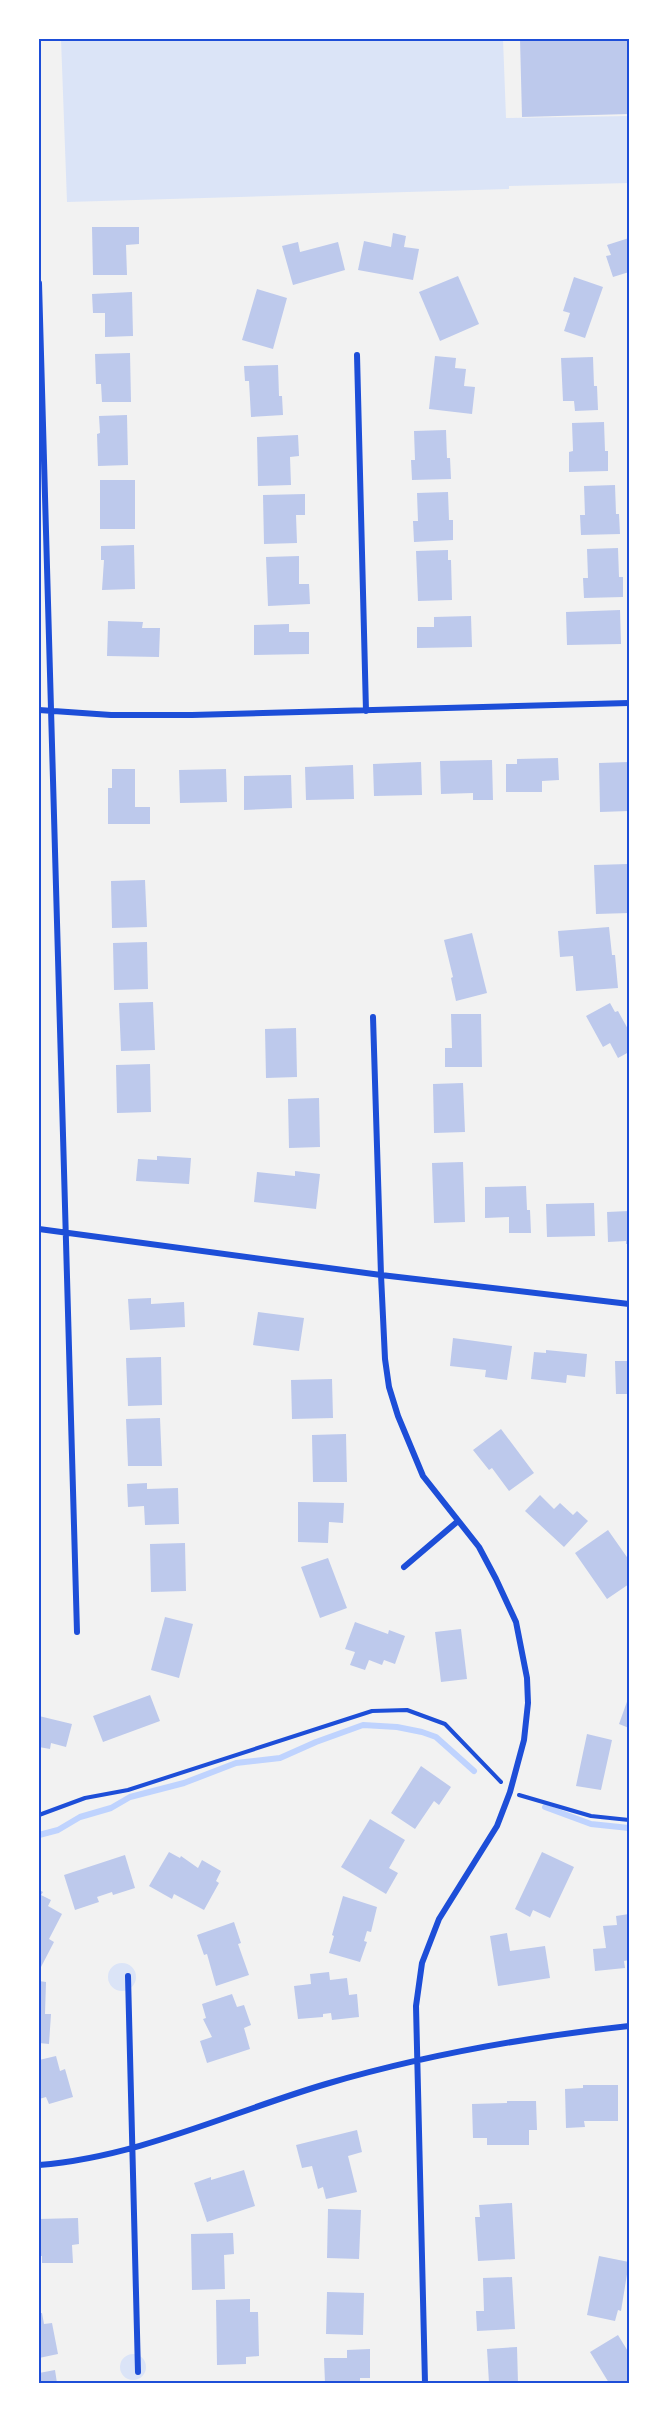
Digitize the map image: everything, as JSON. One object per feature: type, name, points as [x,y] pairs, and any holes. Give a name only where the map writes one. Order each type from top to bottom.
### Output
[{"type":"street","points":[[39,283],[77,1632]]},
{"type":"street","points":[[357,355],[366,711]]},
{"type":"street","points":[[39,710],[192,715],[629,703]]},
{"type":"street","points":[[373,1017],[381,1275],[385,1359],[389,1387],[398,1416],[423,1476],[479,1547],[516,1622],[525,1665],[528,1703],[524,1740],[510,1792],[497,1826],[438,1919],[422,1963],[416,2006],[425,2383]]},
{"type":"street","points":[[39,1229],[381,1275],[629,1304]]},
{"type":"street","points":[[404,1567],[458,1521]]},
{"type":"street","points":[[128,1976],[138,2372]]},
{"type":"street","points":[[39,2165],[94,2158],[132,2150],[325,2084],[417,2059],[530,2039],[629,2026]]},
{"type":"path","points":[[39,1815],[85,1798],[128,1790],[372,1711],[407,1710],[446,1724],[510,1792],[591,1815],[629,1820]]},
{"type":"shaded area","points":[[61,39],[503,39],[506,118],[629,116],[629,183],[509,186],[509,189],[67,202]]},
{"type":"shaded area","points":[[122,1963],[132,1967],[136,1977],[132,1987],[122,1991],[112,1987],[108,1977],[112,1967]]},
{"type":"shaded area","points":[[133,2354],[142,2358],[146,2367],[142,2376],[133,2380],[124,2376],[120,2367],[124,2358]]},
{"type":"building","points":[[520,39],[629,39],[629,114],[522,117]]},
{"type":"building","points":[[92,227],[139,227],[139,244],[126,245],[127,275],[93,275]]},
{"type":"building","points":[[393,233],[406,236],[404,247],[419,249],[413,280],[358,270],[364,241],[391,247]]},
{"type":"building","points":[[629,238],[629,272],[613,277],[606,256],[611,255],[607,245]]},
{"type":"building","points":[[298,242],[300,252],[338,242],[345,270],[293,285],[282,246]]},
{"type":"building","points":[[458,276],[479,324],[440,341],[419,292]]},
{"type":"building","points":[[574,277],[603,287],[585,338],[564,331],[570,313],[563,311]]},
{"type":"building","points":[[257,289],[287,298],[273,349],[242,340]]},
{"type":"building","points":[[132,292],[133,336],[105,337],[105,313],[93,313],[92,294]]},
{"type":"building","points":[[130,353],[131,402],[102,402],[101,384],[96,384],[95,354]]},
{"type":"building","points":[[435,356],[456,358],[455,368],[466,369],[464,386],[475,387],[472,414],[429,409]]},
{"type":"building","points":[[593,357],[598,410],[575,411],[574,401],[563,401],[561,358]]},
{"type":"building","points":[[278,365],[279,396],[282,396],[283,415],[251,417],[249,381],[245,381],[244,366]]},
{"type":"building","points":[[127,415],[128,465],[98,466],[99,416]]},
{"type":"building","points":[[604,422],[608,471],[569,472],[569,452],[573,451],[572,423]]},
{"type":"building","points":[[446,430],[447,458],[450,458],[451,479],[412,480],[411,460],[415,460],[414,431]]},
{"type":"building","points":[[298,435],[299,456],[290,457],[291,485],[258,486],[257,437]]},
{"type":"building","points":[[100,480],[135,480],[135,529],[100,529]]},
{"type":"building","points":[[615,485],[616,514],[619,514],[620,534],[581,535],[580,515],[585,515],[584,486]]},
{"type":"building","points":[[448,492],[449,520],[453,520],[453,540],[414,542],[413,521],[418,521],[417,493]]},
{"type":"building","points":[[305,494],[305,515],[296,515],[297,543],[264,544],[263,495]]},
{"type":"building","points":[[134,545],[135,589],[102,590],[104,560],[101,560],[101,546]]},
{"type":"building","points":[[618,548],[619,577],[623,577],[623,597],[584,598],[583,578],[588,578],[587,549]]},
{"type":"building","points":[[448,550],[448,560],[451,560],[452,600],[418,601],[416,551]]},
{"type":"building","points":[[299,556],[299,584],[309,584],[310,604],[268,606],[266,557]]},
{"type":"building","points":[[620,610],[621,644],[567,645],[566,612]]},
{"type":"building","points":[[471,616],[472,647],[417,648],[417,627],[434,627],[434,617]]},
{"type":"building","points":[[108,621],[143,622],[142,628],[160,628],[159,657],[107,656]]},
{"type":"building","points":[[289,624],[289,632],[309,632],[309,654],[254,655],[254,625]]},
{"type":"building","points":[[558,758],[559,780],[542,781],[542,792],[506,792],[506,764],[517,764],[517,759]]},
{"type":"building","points":[[492,760],[493,800],[473,800],[473,793],[441,794],[440,761]]},
{"type":"building","points":[[421,762],[422,795],[374,796],[373,764]]},
{"type":"building","points":[[629,762],[629,811],[600,812],[599,763]]},
{"type":"building","points":[[353,765],[354,799],[306,800],[305,767]]},
{"type":"building","points":[[112,769],[135,769],[135,807],[150,807],[150,824],[108,824],[108,788],[112,788]]},
{"type":"building","points":[[226,769],[227,802],[180,803],[179,770]]},
{"type":"building","points":[[291,775],[292,808],[244,810],[244,776]]},
{"type":"building","points":[[628,864],[629,913],[596,914],[594,865]]},
{"type":"building","points":[[145,880],[147,927],[112,928],[111,881]]},
{"type":"building","points":[[609,927],[612,955],[615,955],[618,988],[576,991],[573,956],[560,957],[558,931]]},
{"type":"building","points":[[472,933],[487,993],[456,1001],[444,940]]},
{"type":"building","points":[[147,942],[148,989],[114,990],[113,943]]},
{"type":"building","points":[[153,1002],[155,1050],[121,1051],[119,1003]]},
{"type":"building","points":[[610,1003],[615,1012],[618,1011],[629,1031],[629,1052],[618,1058],[610,1043],[603,1047],[586,1016]]},
{"type":"building","points":[[451,1014],[481,1014],[482,1067],[445,1067],[445,1048],[452,1048]]},
{"type":"building","points":[[296,1028],[297,1077],[266,1078],[265,1029]]},
{"type":"building","points":[[150,1064],[151,1112],[117,1113],[116,1065]]},
{"type":"building","points":[[463,1083],[465,1132],[434,1133],[433,1084]]},
{"type":"building","points":[[319,1098],[320,1147],[289,1148],[288,1099]]},
{"type":"building","points":[[157,1156],[191,1158],[189,1184],[136,1181],[138,1159],[157,1160]]},
{"type":"building","points":[[463,1162],[465,1222],[434,1223],[432,1163]]},
{"type":"building","points":[[295,1171],[320,1174],[316,1209],[254,1202],[257,1172],[295,1176]]},
{"type":"building","points":[[526,1186],[531,1233],[509,1233],[509,1217],[485,1218],[485,1187]]},
{"type":"building","points":[[594,1203],[595,1236],[547,1237],[546,1204]]},
{"type":"building","points":[[629,1211],[629,1244],[626,1244],[626,1241],[608,1242],[607,1212]]},
{"type":"building","points":[[151,1298],[151,1304],[184,1302],[185,1327],[130,1330],[128,1299]]},
{"type":"building","points":[[258,1312],[304,1318],[299,1351],[253,1345]]},
{"type":"building","points":[[453,1338],[512,1346],[507,1380],[485,1377],[486,1370],[450,1366]]},
{"type":"building","points":[[546,1350],[587,1354],[585,1377],[567,1375],[566,1383],[531,1379],[534,1352],[546,1353]]},
{"type":"building","points":[[161,1357],[162,1405],[128,1406],[126,1358]]},
{"type":"building","points":[[615,1361],[629,1361],[629,1394],[616,1394]]},
{"type":"building","points":[[332,1379],[333,1418],[292,1419],[291,1380]]},
{"type":"building","points":[[160,1418],[162,1466],[128,1466],[126,1419]]},
{"type":"building","points":[[501,1429],[534,1473],[509,1491],[492,1468],[489,1470],[473,1450]]},
{"type":"building","points":[[346,1434],[347,1482],[313,1482],[312,1435]]},
{"type":"building","points":[[147,1483],[147,1489],[178,1488],[179,1524],[145,1525],[144,1506],[128,1507],[127,1484]]},
{"type":"building","points":[[540,1495],[554,1509],[560,1503],[573,1515],[577,1511],[588,1521],[564,1547],[525,1511]]},
{"type":"building","points":[[298,1502],[344,1503],[343,1523],[329,1522],[328,1543],[298,1542]]},
{"type":"building","points":[[608,1530],[629,1560],[629,1584],[607,1599],[575,1553]]},
{"type":"building","points":[[185,1543],[186,1591],[151,1592],[150,1544]]},
{"type":"building","points":[[328,1558],[347,1608],[320,1618],[301,1567]]},
{"type":"building","points":[[165,1617],[193,1624],[179,1678],[151,1670]]},
{"type":"building","points":[[355,1622],[388,1634],[389,1630],[405,1636],[395,1664],[384,1660],[382,1665],[369,1660],[365,1670],[350,1665],[355,1652],[345,1649]]},
{"type":"building","points":[[461,1629],[467,1679],[441,1682],[435,1632]]},
{"type":"building","points":[[150,1695],[160,1721],[103,1742],[93,1716]]},
{"type":"building","points":[[629,1696],[629,1728],[619,1724]]},
{"type":"building","points":[[39,1716],[72,1724],[66,1747],[51,1743],[50,1749],[39,1747]]},
{"type":"building","points":[[587,1734],[612,1740],[601,1790],[576,1786]]},
{"type":"building","points":[[421,1766],[451,1787],[439,1805],[434,1801],[415,1829],[391,1813]]},
{"type":"building","points":[[370,1819],[405,1840],[389,1868],[398,1873],[386,1894],[341,1867]]},
{"type":"building","points":[[169,1852],[180,1858],[181,1856],[198,1868],[202,1860],[221,1871],[216,1881],[219,1883],[204,1910],[174,1894],[172,1899],[149,1886]]},
{"type":"building","points":[[542,1852],[574,1867],[550,1918],[533,1910],[530,1917],[515,1909]]},
{"type":"building","points":[[125,1855],[135,1888],[97,1897],[99,1902],[75,1910],[64,1875]]},
{"type":"building","points":[[39,1890],[43,1892],[41,1895],[51,1900],[48,1906],[62,1914],[49,1939],[54,1942],[41,1967],[39,1966]]},
{"type":"building","points":[[343,1896],[377,1907],[371,1932],[367,1931],[364,1941],[367,1942],[360,1962],[329,1953]]},
{"type":"building","points":[[629,1914],[629,1960],[624,1961],[625,1968],[595,1971],[593,1949],[606,1948],[603,1926],[617,1925],[616,1916]]},
{"type":"building","points":[[234,1922],[241,1943],[238,1944],[249,1975],[216,1986],[207,1954],[204,1955],[197,1935]]},
{"type":"building","points":[[507,1933],[510,1951],[545,1946],[550,1978],[498,1986],[490,1936]]},
{"type":"building","points":[[329,1972],[330,1980],[347,1978],[349,1995],[357,1994],[359,2017],[332,2020],[331,2013],[323,2014],[323,2017],[298,2019],[294,1986],[311,1984],[310,1974]]},
{"type":"building","points":[[39,1981],[46,1982],[45,2014],[51,2014],[49,2044],[39,2043]]},
{"type":"building","points":[[232,1994],[237,2007],[244,2005],[251,2025],[244,2028],[250,2049],[207,2063],[200,2041],[212,2037],[203,2019],[206,2018],[202,2004]]},
{"type":"building","points":[[56,2056],[60,2071],[65,2069],[73,2097],[49,2104],[46,2097],[39,2099],[39,2060]]},
{"type":"building","points":[[583,2085],[618,2085],[618,2121],[584,2121],[585,2127],[566,2128],[565,2089],[583,2088]]},
{"type":"building","points":[[507,2101],[536,2101],[537,2130],[529,2130],[529,2145],[487,2145],[487,2138],[473,2138],[472,2104],[507,2103]]},
{"type":"building","points":[[357,2130],[362,2152],[348,2156],[357,2192],[326,2199],[323,2187],[318,2189],[312,2166],[302,2168],[296,2145]]},
{"type":"building","points":[[244,2170],[255,2206],[207,2222],[194,2183]]},
{"type":"building","points":[[512,2203],[515,2259],[478,2261],[475,2217],[480,2217],[479,2205]]},
{"type":"building","points":[[328,2209],[361,2210],[359,2259],[327,2258]]},
{"type":"building","points":[[78,2218],[79,2244],[72,2245],[73,2263],[42,2263],[42,2256],[39,2256],[39,2219]]},
{"type":"building","points":[[233,2233],[234,2254],[224,2255],[225,2289],[192,2290],[191,2234]]},
{"type":"building","points":[[599,2256],[629,2262],[621,2311],[618,2310],[615,2321],[587,2315]]},
{"type":"building","points":[[512,2277],[515,2329],[477,2331],[476,2311],[484,2311],[483,2278]]},
{"type":"building","points":[[327,2292],[364,2293],[363,2335],[326,2334]]},
{"type":"building","points":[[250,2299],[250,2312],[258,2312],[259,2356],[246,2357],[246,2364],[217,2365],[216,2300]]},
{"type":"building","points":[[39,2313],[42,2313],[44,2324],[52,2323],[58,2354],[39,2358]]},
{"type":"building","points":[[618,2335],[629,2353],[629,2383],[609,2383],[590,2352]]},
{"type":"building","points":[[517,2347],[518,2383],[489,2383],[487,2349]]},
{"type":"building","points":[[370,2349],[370,2378],[360,2378],[360,2383],[325,2383],[324,2358],[347,2358],[347,2350]]},
{"type":"building","points":[[55,2370],[57,2383],[39,2383],[39,2373]]},
{"type":"waterway","points":[[39,1835],[58,1830],[80,1817],[111,1808],[130,1797],[184,1783],[236,1763],[280,1758],[363,1725],[397,1727],[436,1737],[474,1771]]},
{"type":"waterway","points":[[545,1807],[591,1824],[629,1828]]}]
